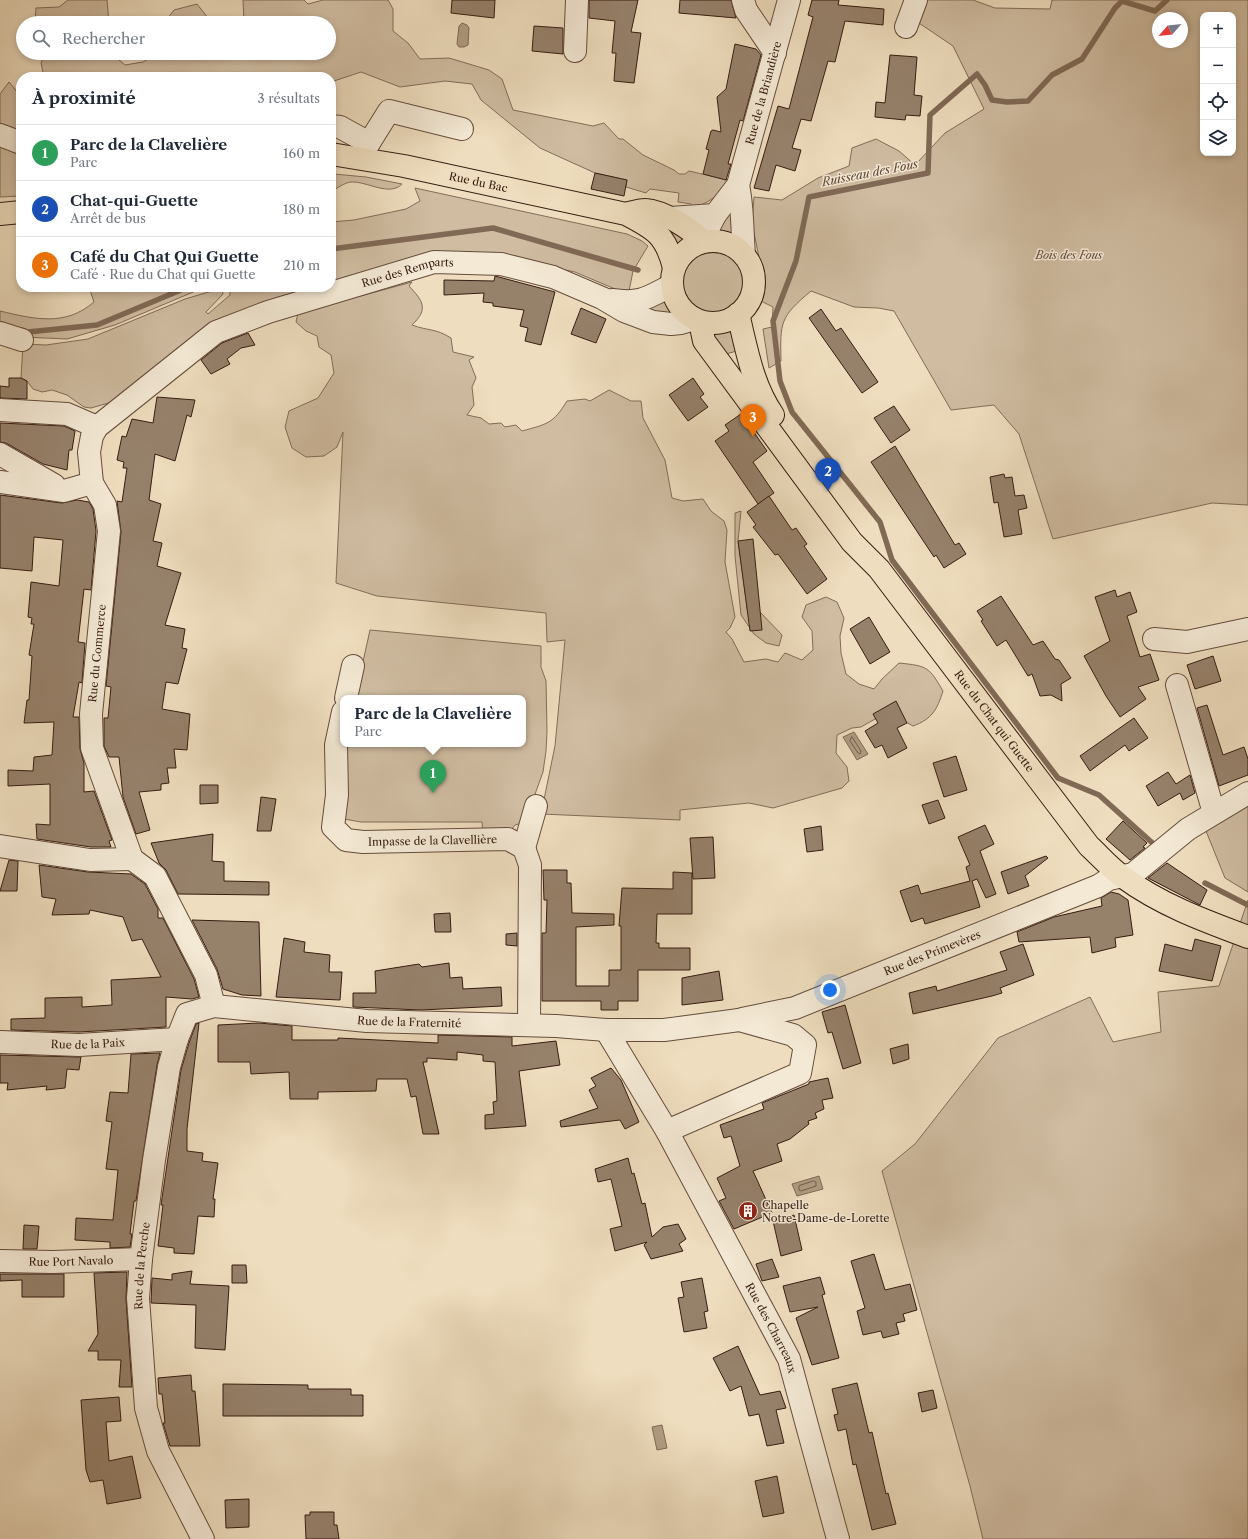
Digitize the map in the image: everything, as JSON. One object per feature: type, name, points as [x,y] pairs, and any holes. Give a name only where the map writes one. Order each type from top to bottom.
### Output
[{"type":"main road","name":"Rue du Bac","points":[[336,154],[369,151],[626,214]]},
{"type":"main road","points":[[626,214],[644,210],[670,218],[693,231],[704,240]]},
{"type":"main road","points":[[0,214],[16,212]]},
{"type":"main road","points":[[626,214],[645,224],[660,235],[671,256],[673,276],[676,298],[683,310],[697,320],[716,324],[728,321],[747,305],[753,293],[754,280],[751,267],[744,255],[721,242],[704,240],[690,246],[680,256],[673,276]]},
{"type":"main road","name":"Rue du Chat qui Guette","points":[[738,314],[754,380],[764,401],[859,537],[872,560],[1089,846],[1122,877],[1156,899],[1248,937]]},
{"type":"main road","name":"Rue du Chat qui Guette","points":[[697,320],[704,341],[852,542],[872,560]]},
{"type":"street","points":[[575,51],[577,0]]},
{"type":"street","points":[[742,0],[746,10],[775,53]]},
{"type":"street","name":"Rue de la Briandière","points":[[704,240],[715,215],[738,185],[789,0]]},
{"type":"street","points":[[906,27],[916,0]]},
{"type":"street","points":[[336,127],[369,151],[389,111],[462,129]]},
{"type":"street","points":[[0,136],[16,141]]},
{"type":"street","name":"Rue de la Briandière","points":[[738,185],[742,204],[744,255]]},
{"type":"street","points":[[670,218],[715,215]]},
{"type":"street","name":"Rue des Remparts","points":[[336,292],[434,262],[501,264],[553,277],[602,298],[624,311],[653,322],[681,324],[697,320]]},
{"type":"street","name":"Rue des Remparts","points":[[602,298],[629,302],[644,300],[673,276]]},
{"type":"street","name":"Rue des Remparts","points":[[97,427],[216,332],[268,312],[334,292]]},
{"type":"street","points":[[0,333],[22,340]]},
{"type":"street","points":[[0,410],[67,414],[97,427]]},
{"type":"street","name":"Rue du Commerce","points":[[97,427],[92,436],[89,452],[92,484],[105,505],[109,530],[91,714],[92,748],[132,859]]},
{"type":"street","points":[[0,454],[64,491]]},
{"type":"street","points":[[0,482],[64,491],[92,484]]},
{"type":"street","points":[[1154,639],[1187,642],[1248,630]]},
{"type":"street","points":[[347,695],[353,666]]},
{"type":"street","points":[[1177,685],[1214,813]]},
{"type":"street","name":"Impasse de la Clavellière","points":[[340,726],[336,745],[337,795],[333,827],[346,840],[363,842],[508,839],[524,848]]},
{"type":"street","name":"Rue des Primevères","points":[[606,1030],[664,1030],[739,1020],[795,1008],[1098,886],[1109,879],[1133,874],[1188,829],[1248,793]]},
{"type":"street","points":[[529,1025],[530,865],[524,848],[536,806]]},
{"type":"street","points":[[0,846],[90,860],[132,859],[155,876],[206,975],[214,1006]]},
{"type":"street","name":"Rue de la Fraternité","points":[[214,1006],[367,1021],[529,1025],[606,1030]]},
{"type":"street","name":"Rue de la Perche","points":[[203,1539],[158,1451],[146,1408],[138,1298],[141,1259],[154,1160],[169,1067],[176,1039],[187,1014],[214,1006]]},
{"type":"street","points":[[667,1131],[800,1073],[805,1045],[792,1035],[739,1020]]},
{"type":"street","name":"Rue des Charreaux","points":[[606,1030],[667,1131],[789,1359],[838,1539]]},
{"type":"street","name":"Rue de la Paix","points":[[0,1042],[79,1045],[176,1039]]},
{"type":"street","name":"Rue Port Navalo","points":[[0,1261],[53,1262],[141,1259]]},
{"type":"green space","points":[[68,0],[107,0],[108,16],[35,16],[36,8],[59,7]]},
{"type":"green space","points":[[243,0],[304,0],[308,4],[323,0],[388,0],[393,9],[393,31],[408,43],[420,59],[449,58],[489,70],[502,79],[513,110],[593,126],[604,123],[619,139],[623,139],[643,155],[674,170],[679,174],[685,174],[689,171],[728,180],[721,191],[708,202],[691,208],[691,204],[678,202],[679,193],[650,189],[646,193],[626,187],[627,180],[595,173],[540,148],[481,100],[472,84],[445,81],[400,87],[361,72],[336,80],[336,72],[43,72],[41,63],[42,60],[119,60],[125,65],[146,60],[336,60],[336,16],[244,16]]},
{"type":"green space","name":"Bois des Fous","points":[[922,0],[973,0],[995,8],[1050,9],[1052,0],[1248,0],[1248,505],[1212,503],[1053,539],[1019,434],[994,405],[951,410],[894,311],[878,308],[854,307],[811,291],[793,307],[784,321],[781,337],[781,361],[769,368],[763,329],[772,327],[773,307],[761,301],[764,282],[752,223],[754,197],[782,200],[818,178],[849,166],[852,148],[876,139],[899,151],[915,165],[945,133],[984,109],[953,46],[913,19]]},
{"type":"green space","points":[[197,4],[206,16],[169,16],[174,10]]},
{"type":"green space","points":[[9,82],[16,90],[16,136],[0,131],[0,94]]},
{"type":"green space","points":[[0,147],[16,152],[16,196],[0,197]]},
{"type":"green space","points":[[336,174],[366,177],[402,184],[397,188],[391,189],[384,189],[357,182],[351,182],[336,189]]},
{"type":"green space","points":[[415,188],[627,234],[642,241],[648,246],[633,271],[629,291],[615,289],[575,272],[497,256],[336,286],[336,222],[354,220],[406,209],[420,201]]},
{"type":"green space","points":[[731,208],[732,238],[718,232]]},
{"type":"green space","points":[[662,224],[687,237],[680,245],[677,245]]},
{"type":"green space","points":[[713,250],[731,256],[739,264],[745,282],[739,300],[731,308],[713,314],[695,308],[687,300],[681,282],[687,264],[695,256]]},
{"type":"green space","points":[[412,282],[409,286],[421,301],[422,310],[421,314],[412,325],[436,331],[451,338],[453,352],[474,357],[469,360],[476,378],[472,387],[474,405],[467,415],[481,418],[489,424],[501,423],[505,427],[516,425],[522,431],[538,427],[549,422],[558,414],[567,401],[585,399],[590,401],[609,390],[631,401],[641,401],[643,418],[665,460],[672,498],[683,501],[703,499],[711,511],[724,521],[727,530],[725,562],[735,617],[730,628],[726,632],[732,639],[744,662],[766,659],[778,662],[785,653],[802,660],[813,650],[812,631],[802,617],[806,605],[826,597],[837,602],[844,618],[840,636],[841,653],[846,674],[859,684],[874,689],[899,663],[916,665],[927,669],[931,672],[943,691],[933,713],[925,720],[913,726],[891,714],[882,715],[861,727],[852,728],[837,735],[836,753],[847,767],[849,781],[842,788],[773,808],[749,803],[680,810],[680,820],[541,814],[555,746],[565,640],[547,642],[546,613],[377,596],[336,583],[343,432],[337,447],[324,456],[306,457],[292,448],[285,427],[289,411],[318,398],[334,373],[331,355],[319,347],[317,336],[306,331],[296,322],[298,313]]},
{"type":"green space","points":[[91,292],[193,292],[115,325],[67,339],[23,337],[0,330],[0,311],[37,318],[60,318],[83,310],[94,302]]},
{"type":"green space","points":[[209,292],[223,292],[223,294],[206,312],[208,314],[230,295],[230,292],[313,292],[299,296],[112,402],[91,408],[84,407],[67,395],[52,390],[42,392],[33,389],[27,381],[21,378],[23,344],[46,345],[88,339],[185,299]]},
{"type":"green space","points":[[667,298],[676,314],[642,310]]},
{"type":"green space","points":[[731,329],[737,351],[722,355],[712,335]]},
{"type":"green space","points":[[741,511],[738,541],[748,614],[760,612],[782,635],[779,646],[766,643],[754,634],[741,615],[735,556],[735,513]]},
{"type":"green space","points":[[370,630],[541,646],[541,667],[546,681],[546,751],[543,772],[525,822],[515,825],[510,831],[483,835],[482,822],[361,822],[344,819],[344,747],[526,747],[526,695],[356,695]]},
{"type":"green space","points":[[1248,805],[1248,892],[1225,878],[1206,831]]},
{"type":"green space","points":[[1248,900],[1248,1539],[983,1539],[970,1486],[882,1171],[915,1144],[998,1038],[1090,997],[1113,1042],[1161,1032],[1158,992],[1219,986]]},
{"type":"water","points":[[462,23],[467,25],[469,28],[468,45],[459,47],[457,44],[459,26]]},
{"type":"water","points":[[854,732],[868,754],[857,760],[843,737]]},
{"type":"water","points":[[819,1176],[823,1189],[797,1196],[792,1184]]},
{"type":"water","points":[[662,1425],[667,1448],[657,1450],[652,1427]]},
{"type":"building","points":[[452,0],[495,0],[494,18],[451,13]]},
{"type":"building","points":[[589,0],[638,0],[631,32],[641,33],[634,83],[614,81],[616,53],[612,53],[615,21],[589,18]]},
{"type":"building","points":[[680,0],[731,0],[736,18],[679,13]]},
{"type":"building","points":[[812,0],[839,0],[838,5],[884,9],[883,25],[845,21],[835,62],[828,61],[811,121],[801,119],[792,148],[801,150],[795,171],[776,165],[769,191],[754,188],[778,106],[789,109],[813,17],[808,15]]},
{"type":"building","points":[[534,26],[563,28],[563,54],[532,51]]},
{"type":"building","points":[[735,44],[756,49],[761,55],[743,121],[740,120],[728,164],[731,164],[726,180],[703,174],[709,150],[706,149],[711,131],[721,132],[717,97],[726,89]]},
{"type":"building","points":[[890,55],[917,57],[914,95],[922,96],[920,116],[906,115],[905,120],[875,117],[876,102],[885,103]]},
{"type":"building","points":[[595,173],[627,180],[624,196],[591,189]]},
{"type":"building","points":[[495,276],[555,292],[541,345],[525,341],[528,328],[520,326],[524,310],[493,306],[493,303],[483,302],[484,293],[444,295],[444,280],[494,281]]},
{"type":"building","points":[[581,308],[606,319],[596,343],[571,334]]},
{"type":"building","points":[[821,309],[836,331],[841,328],[878,382],[862,393],[809,318]]},
{"type":"building","points":[[248,333],[255,345],[241,348],[227,359],[230,364],[211,374],[201,360],[222,343]]},
{"type":"building","points":[[9,378],[21,378],[27,381],[27,399],[0,398],[0,386],[9,387]]},
{"type":"building","points":[[693,378],[704,394],[700,397],[708,407],[688,421],[669,395]]},
{"type":"building","points":[[157,397],[195,400],[191,417],[187,415],[175,461],[155,454],[149,500],[161,504],[153,541],[162,543],[157,566],[181,573],[165,625],[185,629],[182,648],[187,649],[178,684],[166,682],[162,709],[190,714],[187,750],[174,749],[176,768],[167,768],[169,783],[161,784],[161,790],[139,792],[150,830],[136,834],[123,797],[119,757],[109,757],[104,746],[104,718],[108,718],[111,687],[106,686],[121,532],[117,501],[122,502],[127,468],[123,468],[124,462],[117,460],[122,436],[126,437],[132,419],[153,423]]},
{"type":"building","points":[[894,406],[910,430],[891,443],[874,418]]},
{"type":"building","points":[[741,414],[767,451],[753,462],[774,493],[758,504],[715,441],[729,431],[725,425]]},
{"type":"building","points":[[0,423],[64,426],[75,431],[72,450],[69,450],[67,470],[43,464],[6,443],[0,442]]},
{"type":"building","points":[[895,446],[955,545],[959,543],[966,554],[944,568],[936,555],[934,557],[871,462]]},
{"type":"building","points":[[1004,474],[1005,478],[1012,477],[1015,496],[1024,495],[1027,508],[1018,510],[1022,534],[1004,537],[998,502],[994,503],[990,477]]},
{"type":"building","points":[[0,495],[62,503],[77,500],[89,502],[93,509],[96,531],[91,590],[84,589],[78,642],[85,643],[82,683],[79,682],[73,717],[79,717],[80,749],[84,763],[84,792],[94,791],[112,840],[109,841],[111,847],[91,847],[37,839],[36,824],[50,825],[50,784],[8,786],[8,770],[33,771],[34,757],[52,755],[54,722],[24,723],[27,700],[29,700],[32,656],[29,655],[34,624],[31,624],[32,618],[28,617],[31,582],[59,586],[63,540],[34,537],[32,571],[0,568]]},
{"type":"building","points":[[769,496],[792,530],[796,528],[807,544],[804,546],[827,579],[807,594],[778,554],[775,555],[753,527],[756,525],[747,512]]},
{"type":"building","points":[[753,539],[762,630],[750,631],[738,541]]},
{"type":"building","points":[[1115,590],[1117,597],[1130,592],[1137,612],[1127,616],[1140,657],[1150,654],[1159,680],[1138,687],[1146,699],[1120,717],[1106,696],[1084,656],[1110,641],[1095,597]]},
{"type":"building","points":[[1001,596],[1033,645],[1043,641],[1055,659],[1059,660],[1071,678],[1061,684],[1062,701],[1051,695],[1040,696],[1032,674],[1028,676],[1006,640],[997,646],[981,621],[983,620],[977,611]]},
{"type":"building","points":[[869,617],[890,652],[870,664],[850,629]]},
{"type":"building","points":[[1213,656],[1221,681],[1195,689],[1187,665]]},
{"type":"building","points":[[896,701],[907,723],[897,728],[907,748],[888,758],[882,745],[875,748],[865,731],[878,723],[873,714]]},
{"type":"building","points":[[1207,705],[1223,755],[1244,747],[1248,759],[1248,775],[1219,786],[1197,708]]},
{"type":"building","points":[[1134,718],[1148,738],[1129,751],[1125,745],[1090,771],[1080,756]]},
{"type":"building","points":[[956,756],[967,790],[944,797],[933,763]]},
{"type":"building","points":[[1168,772],[1176,784],[1190,775],[1195,793],[1183,800],[1180,793],[1158,806],[1146,786]]},
{"type":"building","points":[[200,785],[218,785],[218,803],[200,804]]},
{"type":"building","points":[[261,797],[276,799],[271,831],[257,831]]},
{"type":"building","points":[[938,800],[945,818],[929,824],[922,805]]},
{"type":"building","points":[[1123,821],[1147,843],[1143,847],[1145,848],[1130,860],[1106,839]]},
{"type":"building","points":[[985,825],[994,844],[980,851],[996,894],[986,898],[977,879],[972,881],[980,907],[925,924],[923,918],[911,922],[900,891],[918,885],[921,894],[970,881],[966,867],[970,865],[958,837]]},
{"type":"building","points":[[821,826],[823,850],[807,852],[804,829]]},
{"type":"building","points":[[213,834],[212,861],[224,862],[224,881],[269,882],[269,895],[178,894],[166,870],[159,863],[151,843]]},
{"type":"building","points":[[713,837],[715,878],[693,879],[690,838]]},
{"type":"building","points":[[1046,856],[1048,858],[1025,876],[1029,886],[1008,894],[1001,872]]},
{"type":"building","points":[[9,860],[18,861],[17,891],[0,891]]},
{"type":"building","points":[[1167,863],[1207,890],[1200,905],[1148,878]]},
{"type":"building","points":[[39,865],[88,872],[131,874],[145,884],[158,909],[158,918],[163,918],[194,979],[199,997],[192,999],[166,997],[166,1027],[79,1032],[11,1030],[11,1019],[45,1018],[45,998],[82,997],[82,1007],[112,1005],[111,980],[161,977],[142,939],[132,941],[123,917],[90,910],[89,914],[52,915],[56,899],[42,897]]},
{"type":"building","points":[[543,870],[567,870],[567,883],[571,883],[572,913],[614,914],[614,925],[576,927],[576,986],[609,986],[609,970],[621,970],[621,926],[619,926],[622,888],[673,889],[673,872],[692,873],[692,914],[657,914],[656,943],[659,943],[659,948],[690,948],[690,970],[638,970],[638,1001],[618,1001],[618,1010],[601,1010],[601,1001],[542,1001],[542,933],[546,933],[547,900],[544,900]]},
{"type":"building","points":[[1111,892],[1119,894],[1128,900],[1133,935],[1115,938],[1116,947],[1092,953],[1090,937],[1019,942],[1017,932],[1054,917],[1102,906],[1101,898]]},
{"type":"building","points":[[450,913],[451,932],[435,932],[434,914]]},
{"type":"building","points":[[192,920],[259,922],[261,996],[242,995],[223,989],[217,969]]},
{"type":"building","points":[[517,933],[517,946],[506,945],[506,934]]},
{"type":"building","points":[[284,938],[305,942],[304,952],[330,955],[329,972],[342,972],[340,1000],[276,997]]},
{"type":"building","points":[[1195,939],[1221,946],[1212,981],[1159,971],[1165,944],[1192,951]]},
{"type":"building","points":[[1023,944],[1034,975],[1000,988],[1002,993],[913,1014],[909,993],[936,986],[937,991],[1007,970],[1000,952]]},
{"type":"building","points":[[449,963],[450,978],[462,977],[463,989],[501,987],[502,1006],[421,1010],[353,1007],[353,993],[376,993],[375,971],[419,964],[422,967]]},
{"type":"building","points":[[719,971],[723,1000],[682,1005],[682,978]]},
{"type":"building","points":[[845,1005],[861,1063],[843,1069],[832,1032],[828,1033],[822,1012]]},
{"type":"building","points":[[199,1023],[187,1129],[187,1151],[203,1153],[202,1161],[218,1163],[213,1199],[215,1199],[214,1217],[198,1216],[194,1254],[174,1253],[174,1248],[158,1246],[163,1205],[161,1205],[181,1070],[196,1024]]},
{"type":"building","points":[[259,1023],[292,1026],[292,1040],[338,1040],[338,1038],[438,1043],[438,1035],[512,1037],[512,1046],[556,1041],[560,1065],[519,1071],[526,1126],[485,1129],[485,1115],[494,1114],[493,1102],[497,1101],[495,1062],[483,1061],[483,1055],[457,1052],[457,1060],[427,1058],[427,1062],[423,1062],[439,1134],[423,1134],[416,1096],[411,1097],[407,1079],[377,1079],[376,1091],[318,1092],[318,1099],[290,1099],[289,1072],[251,1074],[250,1062],[218,1062],[218,1025]]},
{"type":"building","points":[[908,1044],[909,1059],[893,1064],[890,1049]]},
{"type":"building","points":[[160,1053],[136,1201],[134,1201],[130,1247],[110,1248],[110,1242],[75,1240],[76,1218],[113,1220],[118,1170],[106,1169],[112,1122],[106,1121],[110,1092],[128,1093],[131,1054]]},
{"type":"building","points":[[0,1055],[81,1057],[79,1070],[67,1069],[65,1088],[46,1090],[47,1086],[7,1090],[8,1083],[0,1083]]},
{"type":"building","points":[[611,1068],[621,1080],[639,1122],[625,1129],[620,1120],[561,1127],[560,1121],[598,1108],[589,1090],[596,1086],[591,1078]]},
{"type":"building","points":[[828,1078],[833,1098],[822,1100],[824,1109],[815,1113],[817,1118],[808,1121],[809,1124],[790,1139],[777,1144],[782,1161],[753,1171],[772,1213],[734,1229],[719,1201],[726,1198],[717,1178],[740,1166],[731,1136],[724,1138],[720,1125],[764,1109],[762,1103],[809,1084],[809,1082]]},
{"type":"building","points":[[628,1158],[632,1174],[634,1173],[642,1204],[645,1203],[652,1237],[663,1227],[678,1224],[686,1239],[679,1244],[683,1251],[651,1259],[644,1245],[647,1242],[615,1251],[610,1229],[622,1226],[611,1179],[598,1182],[595,1169]]},
{"type":"building","points":[[794,1215],[802,1250],[781,1256],[773,1221]]},
{"type":"building","points":[[24,1225],[39,1226],[37,1249],[23,1249]]},
{"type":"building","points":[[874,1254],[885,1290],[910,1284],[917,1310],[903,1314],[905,1321],[896,1323],[899,1334],[883,1338],[881,1331],[863,1335],[857,1311],[865,1308],[851,1261]]},
{"type":"building","points":[[772,1259],[779,1277],[762,1281],[756,1264]]},
{"type":"building","points":[[232,1265],[246,1265],[247,1283],[232,1283]]},
{"type":"building","points":[[192,1271],[190,1284],[229,1286],[225,1350],[195,1348],[196,1305],[151,1303],[152,1278],[172,1280],[172,1274]]},
{"type":"building","points":[[127,1272],[126,1299],[132,1387],[119,1387],[121,1360],[98,1360],[98,1351],[88,1351],[98,1334],[94,1273]]},
{"type":"building","points":[[0,1274],[64,1274],[64,1297],[22,1297],[22,1280],[0,1281]]},
{"type":"building","points":[[820,1277],[825,1294],[822,1295],[839,1358],[812,1365],[796,1318],[818,1307],[790,1312],[783,1286]]},
{"type":"building","points":[[702,1278],[708,1311],[704,1312],[707,1328],[684,1332],[678,1298],[684,1297],[681,1282]]},
{"type":"building","points":[[738,1346],[760,1395],[780,1391],[786,1408],[776,1410],[784,1443],[767,1446],[759,1414],[749,1416],[741,1386],[730,1391],[713,1358]]},
{"type":"building","points":[[191,1375],[192,1391],[195,1391],[200,1446],[170,1446],[163,1423],[165,1423],[162,1394],[159,1394],[158,1378]]},
{"type":"building","points":[[857,1383],[869,1433],[872,1432],[886,1494],[888,1493],[896,1524],[872,1530],[856,1464],[853,1465],[846,1429],[838,1431],[834,1415],[838,1414],[832,1389]]},
{"type":"building","points":[[223,1384],[308,1385],[308,1389],[351,1389],[351,1395],[363,1395],[363,1416],[223,1416]]},
{"type":"building","points":[[933,1390],[937,1408],[922,1412],[918,1393]]},
{"type":"building","points":[[119,1397],[121,1421],[106,1422],[109,1461],[132,1456],[141,1498],[107,1504],[103,1480],[90,1482],[86,1470],[81,1400]]},
{"type":"building","points":[[777,1476],[784,1513],[763,1517],[755,1481]]},
{"type":"building","points":[[249,1499],[249,1527],[226,1528],[225,1500]]},
{"type":"building","points":[[310,1512],[334,1512],[334,1525],[337,1525],[339,1539],[306,1539],[305,1515],[310,1515]]},
{"type":"waterway","name":"Ruisseau des Fous","points":[[1158,848],[1099,795],[1058,778],[892,560],[880,522],[792,412],[780,381],[773,321],[796,261],[809,197],[928,173],[930,115],[977,74],[985,85],[992,100],[1007,102],[1028,101],[1052,75],[1082,59],[1115,8],[1122,1],[1155,11],[1167,0]]},
{"type":"waterway","points":[[336,248],[493,228],[638,270]]},
{"type":"waterway","points":[[22,330],[28,332],[97,325],[176,292]]},
{"type":"waterway","points":[[1205,883],[1248,905]]},
{"type":"place","name":"Café du Chat Qui Guette","points":[[753,437]]},
{"type":"place","name":"Chat-qui-Guette","points":[[828,491]]},
{"type":"place","name":"Parc de la Clavelière","points":[[433,793]]},
{"type":"place","name":"Chapelle Notre-Dame-de-Lorette","points":[[748,1211]]}]
